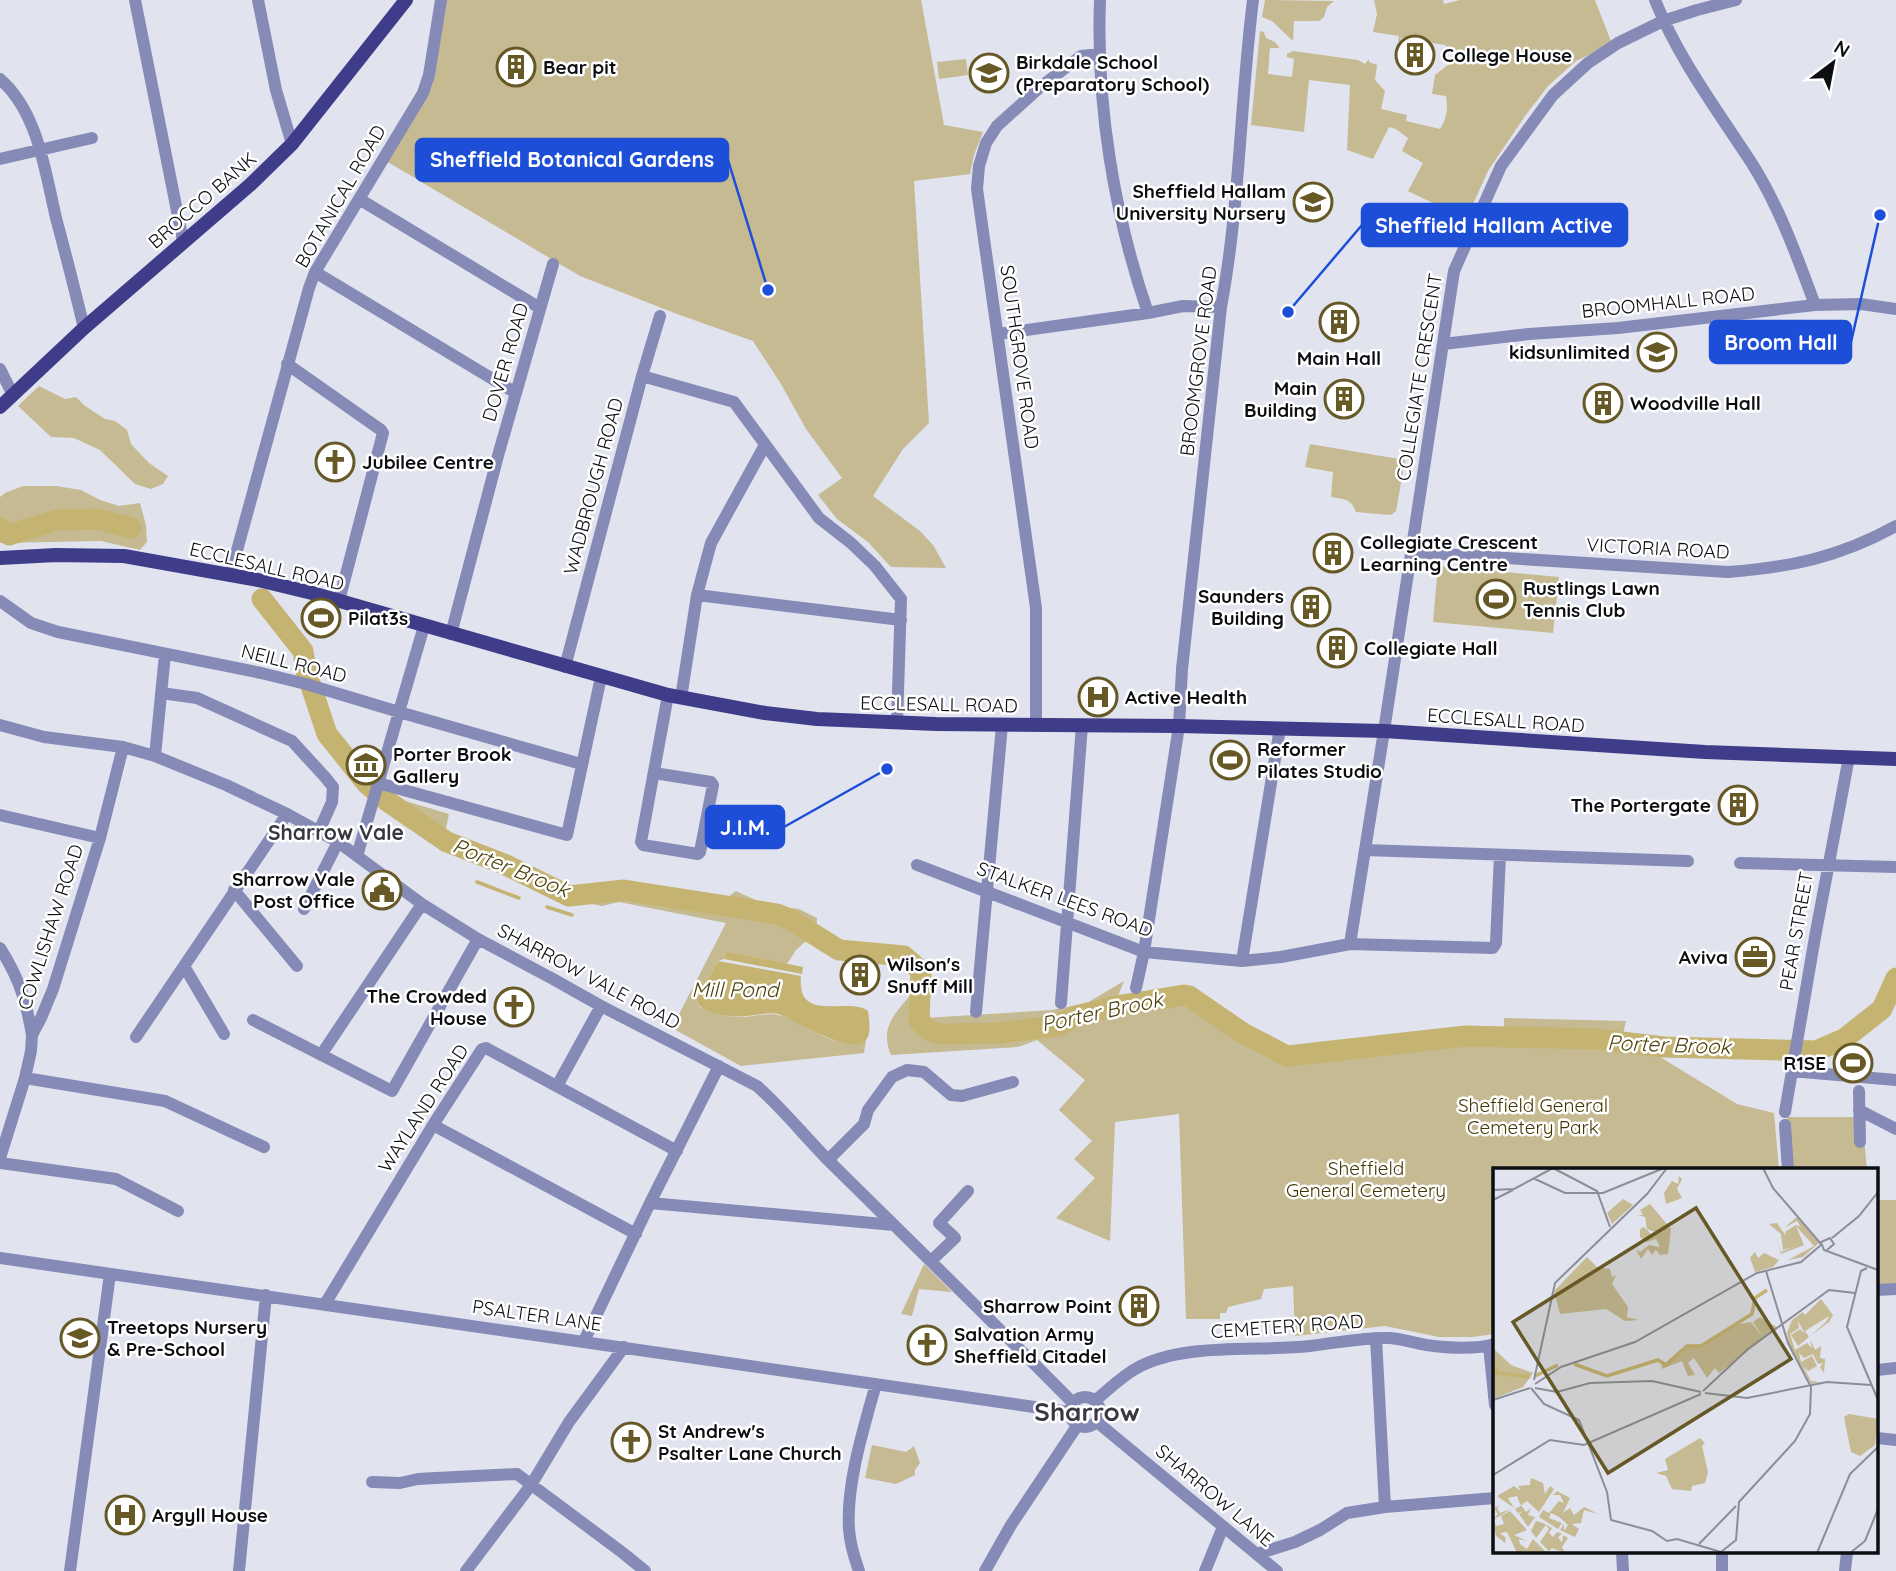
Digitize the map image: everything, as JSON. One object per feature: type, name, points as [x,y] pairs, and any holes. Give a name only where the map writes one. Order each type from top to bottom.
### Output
[{"type":"main road","name":"BROCCO BANK","points":[[0,407],[84,328],[251,184],[292,144],[402,1]]},
{"type":"main road","name":"ECCLESALL ROAD","points":[[0,558],[124,556],[285,586],[674,696],[765,713],[817,719],[897,723],[1384,731],[1650,749],[1896,759]]},
{"type":"street","points":[[135,0],[184,241]]},
{"type":"street","points":[[258,0],[276,90],[292,144]]},
{"type":"street","name":"BOTANICAL ROAD","points":[[230,576],[315,272],[423,93],[429,75],[441,0]]},
{"type":"street","points":[[1100,0],[1100,54],[1108,142],[1122,228],[1148,313]]},
{"type":"street","name":"BROOMGROVE ROAD","points":[[1136,988],[1179,726],[1182,669],[1221,307],[1235,206],[1253,0]]},
{"type":"street","points":[[1655,0],[1663,21],[1772,201],[1797,255],[1815,304]]},
{"type":"street","name":"COLLEGIATE CRESCENT","points":[[1350,944],[1454,271],[1501,166],[1553,95],[1588,63],[1618,43],[1663,21],[1697,9],[1736,0]]},
{"type":"street","name":"SOUTHGROVE ROAD","points":[[1036,725],[1035,608],[977,189],[979,166],[986,143],[997,126],[1039,88],[1081,56],[1100,54]]},
{"type":"street","points":[[0,79],[10,87],[27,115],[40,150],[84,328]]},
{"type":"street","points":[[0,159],[92,138]]},
{"type":"street","points":[[359,199],[540,309]]},
{"type":"street","name":"DOVER ROAD","points":[[451,634],[553,264]]},
{"type":"street","points":[[315,272],[516,393]]},
{"type":"street","name":"BROOMHALL ROAD","points":[[1443,344],[1529,334],[1618,328],[1815,304],[1861,304],[1896,309]]},
{"type":"street","points":[[998,334],[1183,306],[1221,307]]},
{"type":"street","name":"WADBROUGH ROAD","points":[[565,667],[660,316]]},
{"type":"street","points":[[287,365],[383,433],[339,601]]},
{"type":"street","points":[[0,369],[13,395]]},
{"type":"street","points":[[642,376],[734,402],[819,518],[851,544],[892,585],[901,598],[897,723]]},
{"type":"street","points":[[654,773],[711,782],[713,785],[698,854],[643,845],[641,842],[654,773],[712,543],[765,445]]},
{"type":"street","name":"VICTORIA ROAD","points":[[1411,551],[1728,572],[1770,569],[1814,560],[1841,552],[1896,526]]},
{"type":"street","points":[[698,596],[901,620]]},
{"type":"street","name":"NEILL ROAD","points":[[0,601],[32,623],[58,632],[311,685],[582,764]]},
{"type":"street","points":[[357,856],[424,626]]},
{"type":"street","points":[[155,756],[165,654]]},
{"type":"street","points":[[378,784],[566,835],[601,677]]},
{"type":"street","points":[[161,693],[197,698],[292,740],[333,787],[332,802],[319,831]]},
{"type":"street","name":"SHARROW VALE ROAD","points":[[0,725],[44,737],[123,747],[155,756],[226,785],[338,842],[422,904],[478,939],[600,1006],[757,1086],[828,1160],[932,1261],[1071,1408]]},
{"type":"street","points":[[976,1012],[1002,725]]},
{"type":"street","points":[[1061,1003],[1082,725]]},
{"type":"street","points":[[1242,961],[1280,728]]},
{"type":"street","name":"COWLISHAW ROAD","points":[[0,1161],[25,1077],[32,1035],[50,996],[100,838],[123,747]]},
{"type":"street","name":"PEAR STREET","points":[[1785,1112],[1849,757]]},
{"type":"street","points":[[136,1037],[286,814]]},
{"type":"street","points":[[0,816],[100,838]]},
{"type":"street","points":[[304,909],[338,842]]},
{"type":"street","points":[[1365,850],[1688,861]]},
{"type":"street","name":"STALKER LEES ROAD","points":[[917,865],[1144,952],[1242,961],[1282,957],[1350,944],[1493,948],[1500,855]]},
{"type":"street","points":[[1740,863],[1896,867]]},
{"type":"street","points":[[234,890],[297,966]]},
{"type":"street","points":[[321,1055],[422,904]]},
{"type":"street","points":[[253,1020],[392,1091],[478,939]]},
{"type":"street","points":[[0,948],[21,988],[32,1035]]},
{"type":"street","points":[[184,966],[224,1034]]},
{"type":"street","points":[[557,1087],[600,1006]]},
{"type":"street","name":"WAYLAND ROAD","points":[[325,1304],[482,1049],[486,1048],[677,1151]]},
{"type":"street","points":[[1792,1065],[1896,1080]]},
{"type":"street","points":[[584,1341],[719,1066]]},
{"type":"street","points":[[828,1160],[864,1124],[868,1110],[892,1077],[906,1069],[923,1072],[951,1095],[962,1096],[1013,1082]]},
{"type":"street","points":[[25,1077],[164,1101],[264,1147]]},
{"type":"street","points":[[1859,1091],[1860,1142]]},
{"type":"street","points":[[1859,1110],[1896,1129]]},
{"type":"street","points":[[433,1125],[636,1234]]},
{"type":"street","points":[[1785,1125],[1788,1168]]},
{"type":"street","points":[[0,1161],[116,1179],[178,1211]]},
{"type":"street","points":[[932,1261],[955,1238],[939,1223],[968,1191]]},
{"type":"street","points":[[650,1203],[894,1225]]},
{"type":"street","name":"PSALTER LANE","points":[[0,1258],[876,1384],[1071,1408]]},
{"type":"street","points":[[70,1571],[110,1274]]},
{"type":"street","points":[[1878,1290],[1896,1289]]},
{"type":"street","points":[[239,1571],[266,1295]]},
{"type":"street","points":[[1376,1338],[1385,1507]]},
{"type":"street","name":"CEMETERY ROAD","points":[[1095,1401],[1137,1368],[1191,1352],[1310,1346],[1376,1338],[1458,1348],[1492,1345]]},
{"type":"street","points":[[1492,1345],[1493,1365]]},
{"type":"street","points":[[466,1571],[531,1485],[569,1423],[624,1347]]},
{"type":"street","points":[[1878,1370],[1896,1368]]},
{"type":"street","points":[[859,1571],[852,1551],[849,1505],[860,1445],[876,1384]]},
{"type":"street","points":[[1086,1397],[1095,1401],[1100,1411],[1097,1422],[1088,1427],[1077,1426],[1070,1418],[1071,1408],[1076,1399],[1086,1397]]},
{"type":"street","name":"SHARROW LANE","points":[[1097,1422],[1277,1571]]},
{"type":"street","points":[[985,1571],[1011,1525],[1077,1426]]},
{"type":"street","points":[[1878,1438],[1896,1440]]},
{"type":"street","points":[[372,1482],[400,1483],[418,1479],[517,1474],[645,1571]]},
{"type":"street","points":[[1256,1554],[1295,1542],[1347,1513],[1385,1507],[1493,1498]]},
{"type":"street","points":[[1205,1571],[1223,1527]]},
{"type":"green space","points":[[444,0],[921,0],[944,125],[983,132],[970,174],[914,181],[929,423],[903,449],[873,496],[920,531],[933,545],[946,568],[891,567],[868,542],[837,519],[818,495],[842,478],[806,429],[753,341],[580,276],[386,161],[432,86]]},
{"type":"green space","points":[[1265,0],[1334,1],[1319,21],[1294,21],[1293,41],[1272,21],[1262,17]]},
{"type":"green space","points":[[1374,0],[1443,0],[1444,4],[1460,0],[1595,0],[1612,44],[1576,61],[1548,86],[1488,171],[1468,215],[1437,205],[1408,191],[1423,163],[1402,151],[1408,138],[1396,129],[1389,127],[1373,159],[1347,150],[1350,85],[1309,80],[1304,132],[1251,125],[1260,31],[1279,47],[1270,48],[1268,74],[1292,77],[1294,59],[1287,57],[1287,54],[1293,51],[1358,60],[1365,64],[1369,59],[1369,62],[1377,65],[1375,80],[1385,91],[1381,109],[1407,115],[1406,121],[1440,129],[1446,117],[1447,100],[1446,96],[1432,94],[1435,75],[1448,65],[1454,53],[1445,45],[1401,38],[1398,42],[1399,36],[1373,32],[1377,14]]},
{"type":"green space","points":[[966,59],[968,75],[939,79],[937,62]]},
{"type":"green space","points":[[39,386],[65,399],[76,397],[105,419],[115,421],[127,430],[131,444],[149,463],[168,476],[163,484],[151,489],[135,484],[100,450],[74,438],[51,437],[18,406]]},
{"type":"green space","points":[[1310,444],[1405,460],[1396,511],[1391,515],[1356,512],[1349,502],[1331,497],[1333,472],[1305,467]]},
{"type":"green space","points":[[23,486],[56,486],[81,490],[119,506],[140,503],[147,542],[140,550],[101,541],[0,543],[0,497]]},
{"type":"green space","name":"Rustlings Lawn Tennis Club","points":[[1438,566],[1559,577],[1553,633],[1433,622]]},
{"type":"green space","points":[[402,800],[449,814],[444,838],[581,890],[620,886],[727,898],[736,891],[766,905],[799,909],[817,918],[816,932],[796,950],[787,964],[726,951],[724,959],[718,961],[696,999],[699,1007],[721,1014],[738,1017],[778,1015],[844,1043],[866,1040],[864,1053],[741,1066],[672,1028],[726,923],[619,902],[602,906],[561,898],[520,876],[443,846],[444,837],[401,805]]},
{"type":"green space","name":"Sheffield General Cemetery","points":[[924,973],[924,1018],[1082,1006],[1124,981],[1117,999],[1165,992],[1189,998],[1242,1034],[1287,1056],[1441,1042],[1634,1050],[1660,1057],[1737,1104],[1774,1113],[1779,1168],[1493,1168],[1493,1334],[1439,1337],[1385,1326],[1295,1336],[1293,1286],[1264,1289],[1261,1299],[1228,1307],[1226,1313],[1220,1313],[1220,1319],[1186,1319],[1179,1114],[1115,1122],[1110,1241],[1056,1218],[1095,1178],[1074,1159],[1092,1141],[1059,1110],[1085,1080],[1037,1040],[1018,1047],[891,1055],[887,1038],[890,1024]]},
{"type":"green space","points":[[1504,1018],[1626,1021],[1623,1034],[1504,1030]]},
{"type":"green space","points":[[1787,1117],[1862,1117],[1867,1168],[1792,1168]]},
{"type":"green space","points":[[1878,1200],[1896,1200],[1896,1286],[1878,1287]]},
{"type":"green space","points":[[924,1264],[952,1292],[919,1289],[912,1316],[901,1314]]},
{"type":"green space","points":[[872,1445],[906,1452],[914,1446],[920,1463],[915,1475],[896,1484],[865,1478]]},
{"type":"water","points":[[726,951],[803,967],[802,974],[724,959]]},
{"type":"water","name":"Mill Pond","points":[[718,961],[801,976],[802,991],[807,1000],[815,1005],[859,1007],[868,1011],[869,1033],[864,1042],[854,1045],[827,1037],[778,1014],[734,1016],[704,1009],[696,999]]},
{"type":"waterway","name":"Porter Brook","points":[[0,528],[9,535],[57,520],[98,519],[131,528]]},
{"type":"waterway","name":"Porter Brook","points":[[262,599],[303,651],[306,671],[327,734],[367,784],[447,842],[504,864],[569,896],[624,890],[777,914],[839,950],[904,956],[921,971],[919,1020],[927,1029],[939,1034],[998,1033],[1058,1026],[1075,1016],[1184,995],[1243,1033],[1287,1056],[1466,1036],[1596,1039],[1664,1047],[1816,1051],[1844,1039],[1882,1009],[1896,978]]},
{"type":"waterway","points":[[477,882],[519,898]]},
{"type":"waterway","points":[[547,907],[572,915]]},
{"type":"place","name":"College House","points":[[1415,55]]},
{"type":"place","name":"Bear pit","points":[[516,67]]},
{"type":"place","name":"Birkdale School (Preparatory School)","points":[[989,73]]},
{"type":"place","name":"Sheffield Hallam University Nursery","points":[[1313,202]]},
{"type":"place","name":"Broom Hall","points":[[1880,215]]},
{"type":"place","name":"Sheffield Botanical Gardens","points":[[768,290]]},
{"type":"place","name":"Sheffield Hallam Active","points":[[1288,312]]},
{"type":"place","name":"Main Hall","points":[[1339,322]]},
{"type":"place","name":"kidsunlimited","points":[[1657,352]]},
{"type":"place","name":"Main Building","points":[[1344,399]]},
{"type":"place","name":"Woodville Hall","points":[[1603,403]]},
{"type":"place","name":"Jubilee Centre","points":[[335,462]]},
{"type":"place","name":"Collegiate Crescent Learning Centre","points":[[1333,553]]},
{"type":"place","name":"Rustlings Lawn Tennis Club","points":[[1496,599]]},
{"type":"place","name":"Saunders Building","points":[[1311,607]]},
{"type":"place","name":"Pilat3s","points":[[321,618]]},
{"type":"place","name":"Collegiate Hall","points":[[1337,648]]},
{"type":"place","name":"Active Health","points":[[1098,697]]},
{"type":"place","name":"Reformer Pilates Studio","points":[[1230,760]]},
{"type":"place","name":"Porter Brook Gallery","points":[[366,765]]},
{"type":"place","name":"J.I.M.","points":[[887,769]]},
{"type":"place","name":"The Portergate","points":[[1738,805]]},
{"type":"place","name":"Sharrow Vale Post Office","points":[[382,890]]},
{"type":"place","name":"Aviva","points":[[1755,957]]},
{"type":"place","name":"Wilson's Snuff Mill","points":[[860,975]]},
{"type":"place","name":"The Crowded House","points":[[514,1007]]},
{"type":"place","name":"R1SE","points":[[1853,1063]]},
{"type":"place","name":"Sharrow Point","points":[[1139,1306]]},
{"type":"place","name":"Treetops Nursery & Pre-School","points":[[80,1338]]},
{"type":"place","name":"Salvation Army Sheffield Citadel","points":[[927,1345]]},
{"type":"place","name":"St Andrew's Psalter Lane Church","points":[[631,1442]]},
{"type":"place","name":"Argyll House","points":[[125,1515]]},
{"type":"district","name":"Sharrow Vale","points":[[336,833]]},
{"type":"district","name":"Sharrow","points":[[1087,1412]]},
{"type":"park label","name":"Sheffield General Cemetery Park","points":[[1533,1116]]}]
